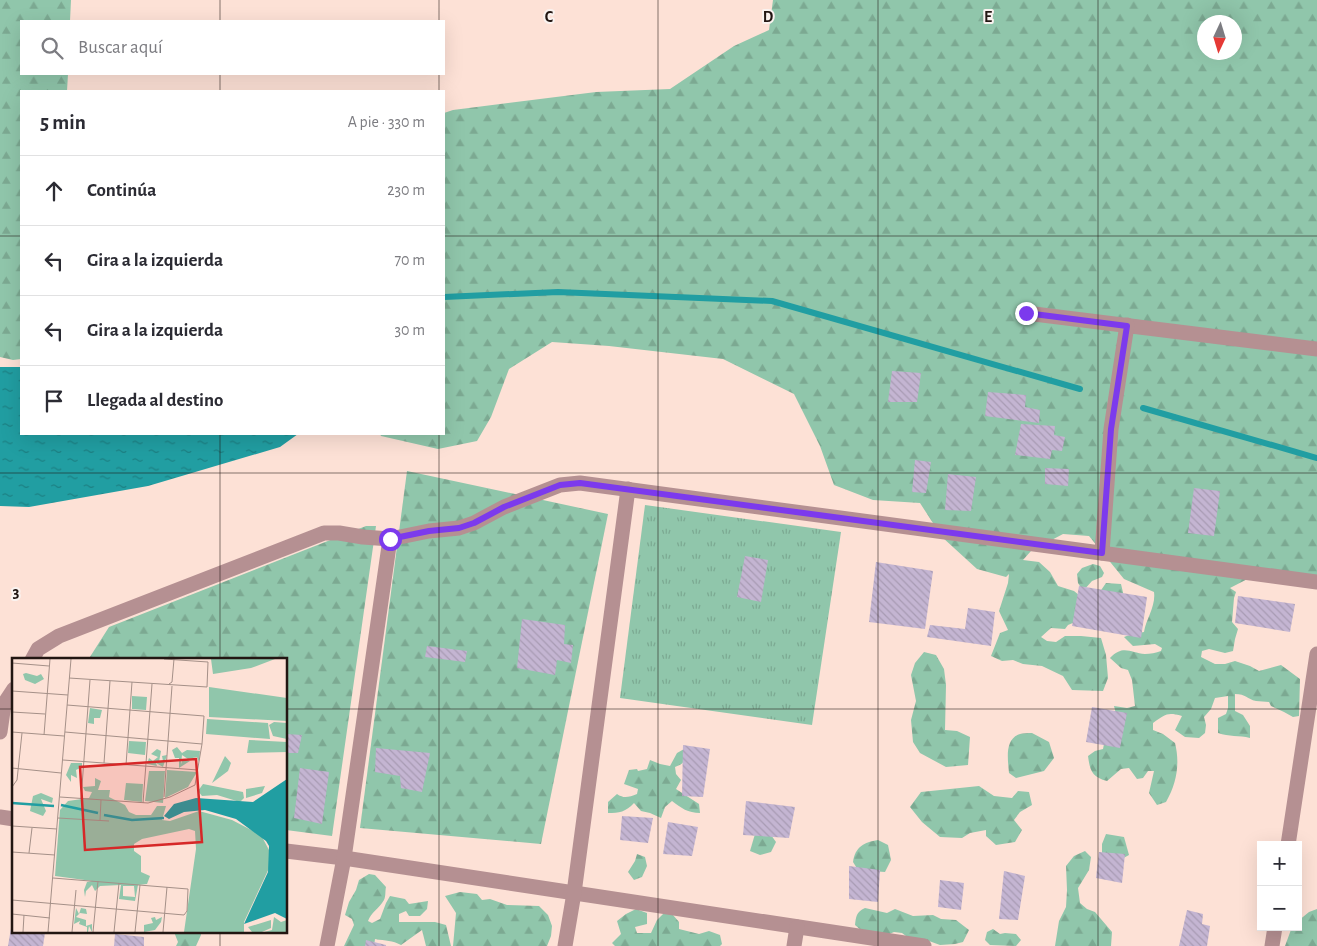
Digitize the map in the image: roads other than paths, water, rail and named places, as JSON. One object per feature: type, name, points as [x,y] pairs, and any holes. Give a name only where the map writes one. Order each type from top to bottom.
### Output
[{"type":"street","points":[[1026,313],[1317,348]]},
{"type":"street","points":[[1102,553],[1111,429],[1127,326]]},
{"type":"street","points":[[33,658],[38,650],[59,636],[324,533],[339,532],[363,537],[390,539],[429,531],[459,528],[474,523],[504,507],[560,485],[580,483],[1317,582]]},
{"type":"street","points":[[565,946],[574,893],[628,489]]},
{"type":"street","points":[[327,946],[344,858],[390,539]]},
{"type":"street","points":[[1289,841],[1317,654]]},
{"type":"street","points":[[0,732],[4,704],[12,692]]},
{"type":"street","points":[[288,851],[344,858],[924,946]]},
{"type":"street","points":[[794,946],[797,927]]},
{"type":"street","points":[[1272,946],[1274,931]]},
{"type":"water","points":[[0,367],[20,367],[20,435],[297,435],[280,447],[148,486],[29,507],[0,506]]},
{"type":"waterway","points":[[445,297],[558,292],[772,301],[1080,389]]},
{"type":"waterway","points":[[1143,408],[1317,458]]}]
